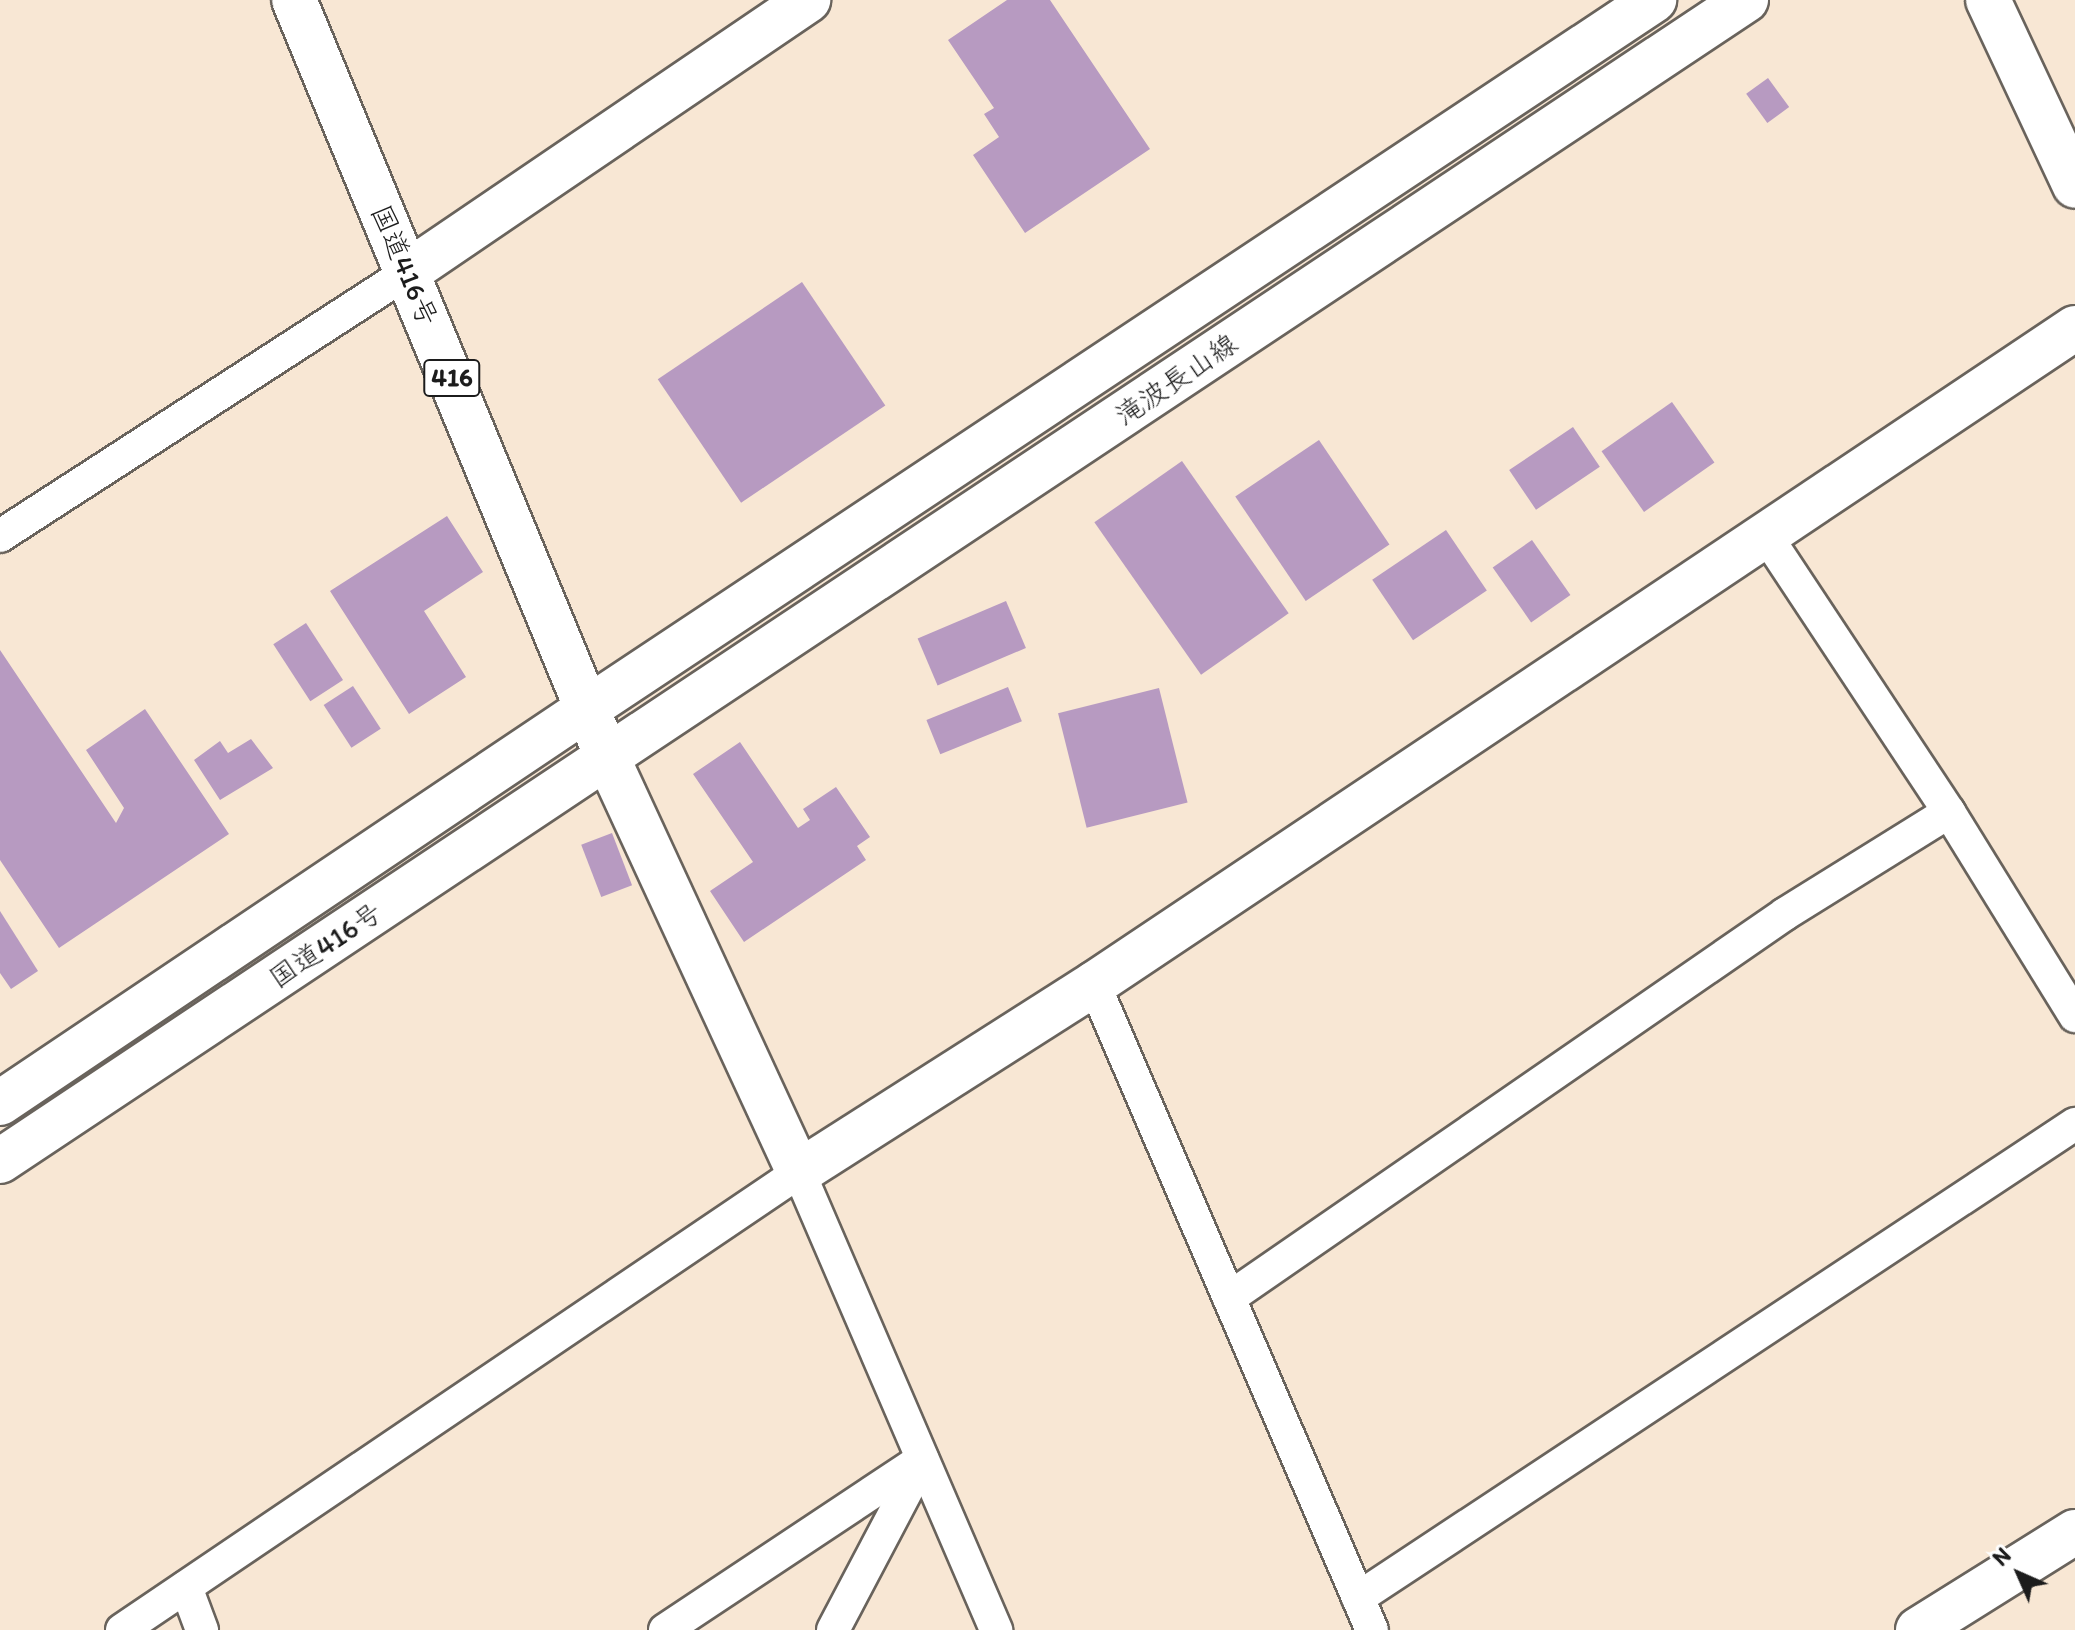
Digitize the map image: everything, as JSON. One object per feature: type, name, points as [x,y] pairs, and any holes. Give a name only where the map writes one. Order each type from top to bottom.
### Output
[{"type":"main road","name":"国道416号","points":[[0,1161],[607,757],[294,0]]},
{"type":"main road","points":[[408,272],[808,0]]},
{"type":"main road","name":"滝波長山線","points":[[588,708],[1654,0]]},
{"type":"main road","name":"滝波長山線","points":[[607,757],[1746,0]]},
{"type":"main road","points":[[1988,0],[2075,186]]},
{"type":"main road","points":[[607,757],[799,1172],[1094,984],[1767,537],[2075,328]]},
{"type":"main road","name":"国道416号","points":[[0,1103],[588,708]]},
{"type":"main road","points":[[1918,1630],[2075,1532]]},
{"type":"street","points":[[0,536],[408,272]]},
{"type":"street","points":[[1767,537],[1949,812],[2075,1016]]},
{"type":"street","points":[[1229,1298],[1785,914],[1949,812]]},
{"type":"street","points":[[1094,984],[1372,1630]]},
{"type":"street","points":[[1358,1598],[2075,1124]]},
{"type":"street","points":[[122,1630],[799,1172],[996,1630]]},
{"type":"street","points":[[665,1630],[922,1459]]},
{"type":"street","points":[[833,1630],[922,1459]]},
{"type":"street","points":[[186,1587],[202,1630]]},
{"type":"building","points":[[1007,0],[1050,0],[1150,149],[1025,233],[973,155],[999,137],[984,114],[994,108],[948,40]]},
{"type":"building","points":[[1768,78],[1789,107],[1767,123],[1746,94]]},
{"type":"building","points":[[802,282],[885,406],[741,503],[658,379]]},
{"type":"building","points":[[1672,402],[1714,463],[1644,512],[1602,451]]},
{"type":"building","points":[[1573,427],[1600,467],[1536,510],[1509,470]]},
{"type":"building","points":[[1319,440],[1389,544],[1306,601],[1235,496]]},
{"type":"building","points":[[1182,461],[1289,613],[1201,675],[1094,522]]},
{"type":"building","points":[[447,516],[483,572],[424,611],[466,677],[409,714],[330,591]]},
{"type":"building","points":[[1446,530],[1487,591],[1413,640],[1372,580]]},
{"type":"building","points":[[1532,540],[1570,595],[1531,622],[1493,568]]},
{"type":"building","points":[[1006,601],[1026,648],[938,685],[918,639]]},
{"type":"building","points":[[306,623],[343,680],[310,701],[273,644]]},
{"type":"building","points":[[0,650],[116,823],[124,808],[86,750],[145,709],[229,834],[59,948],[0,860]]},
{"type":"building","points":[[353,686],[381,729],[351,748],[324,705]]},
{"type":"building","points":[[1008,687],[1022,721],[940,754],[926,720]]},
{"type":"building","points":[[1159,688],[1188,802],[1087,828],[1058,713]]},
{"type":"building","points":[[251,739],[273,768],[220,800],[194,760],[220,741],[228,753]]},
{"type":"building","points":[[740,742],[798,828],[810,820],[803,809],[836,787],[870,837],[857,846],[866,860],[744,942],[710,891],[753,862],[693,774]]},
{"type":"building","points":[[612,833],[632,885],[601,897],[581,845]]},
{"type":"building","points":[[0,911],[38,971],[11,989],[0,973]]}]
